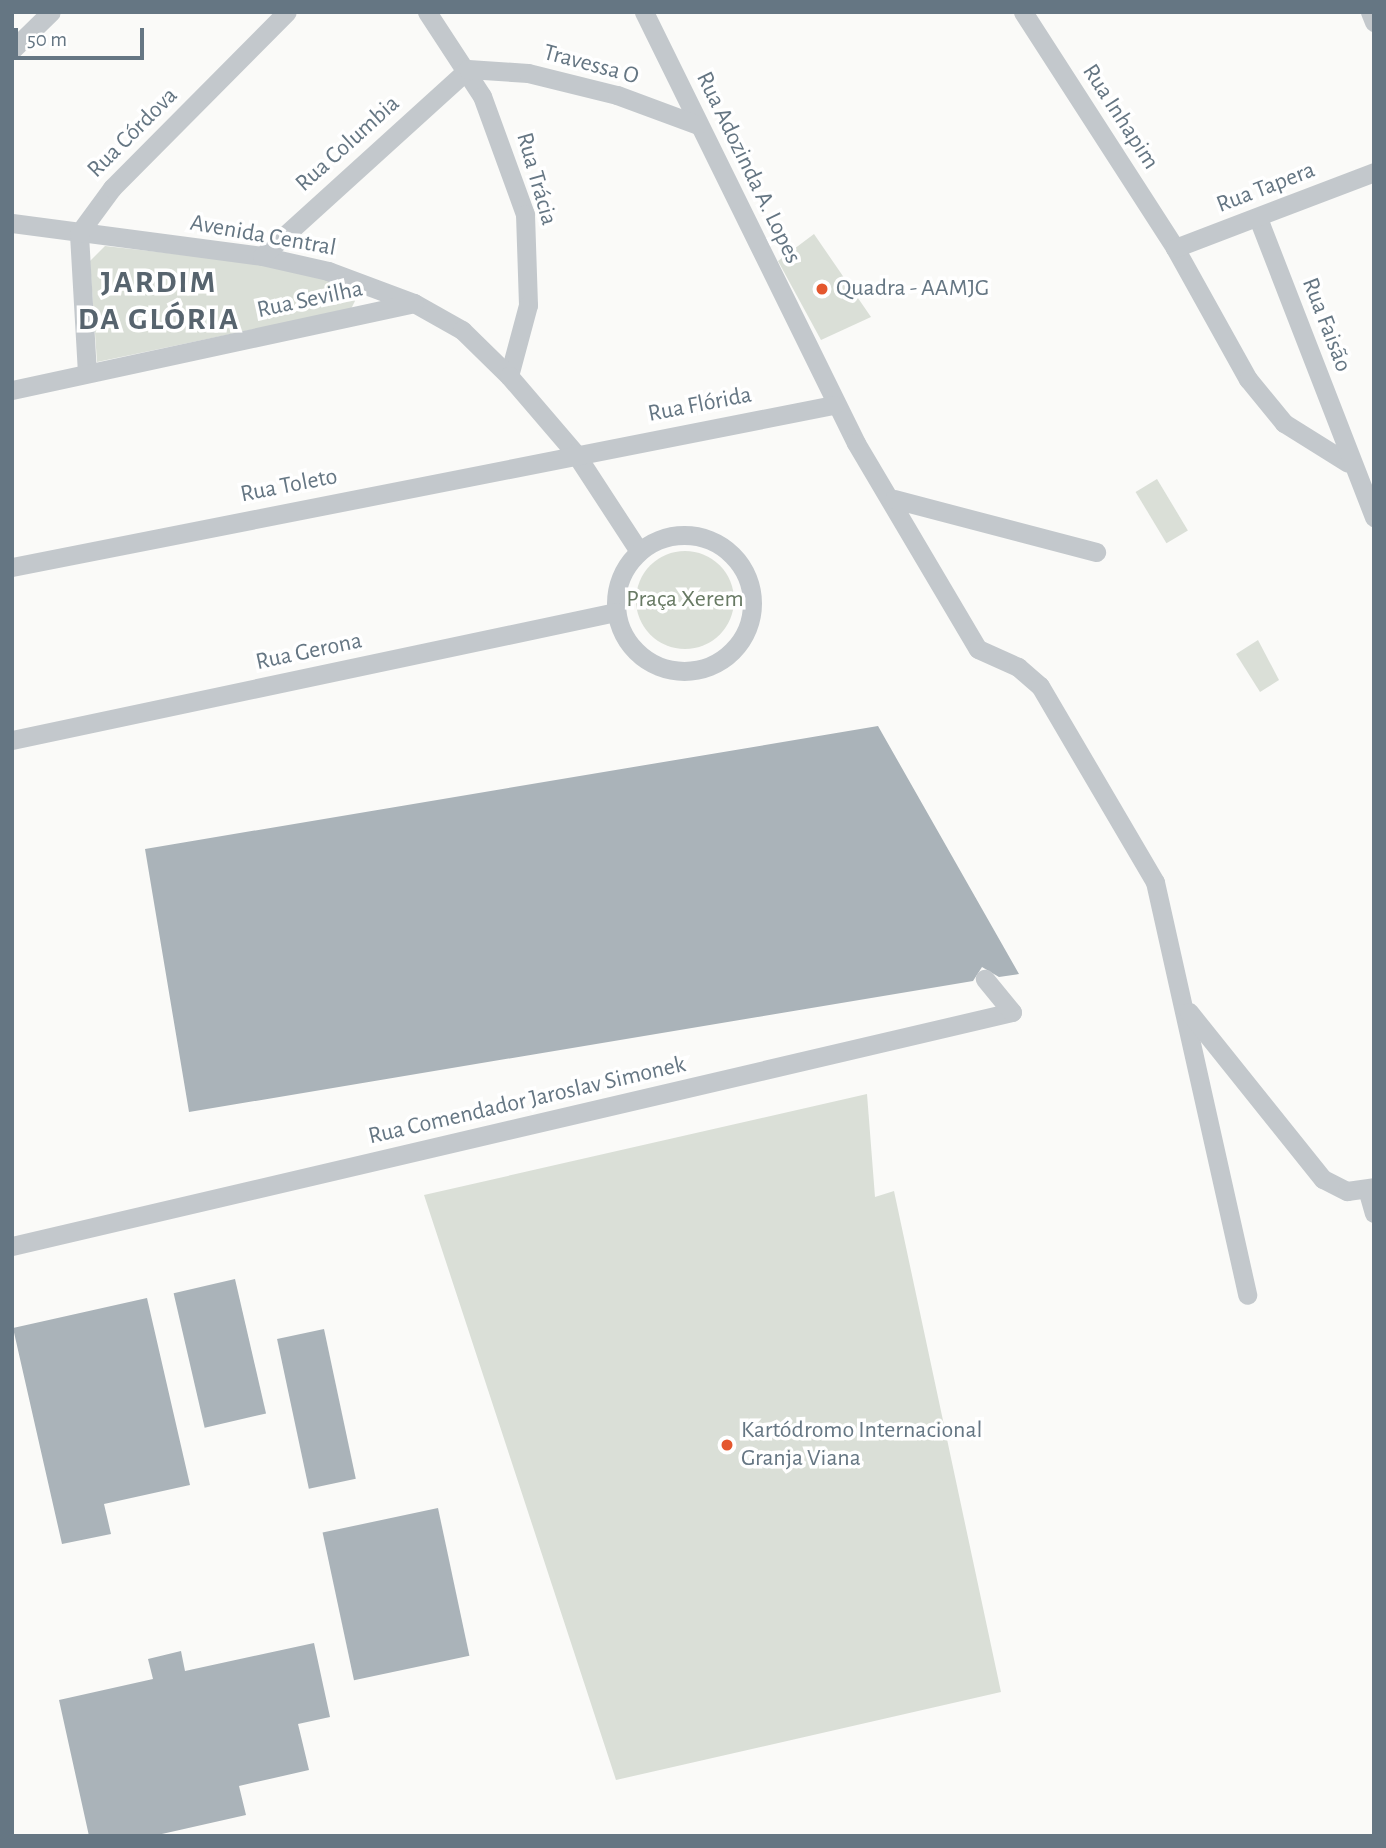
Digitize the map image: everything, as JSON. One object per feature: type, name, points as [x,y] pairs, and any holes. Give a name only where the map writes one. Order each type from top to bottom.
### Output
[{"type":"street","points":[[12,50],[51,12]]},
{"type":"street","name":"Rua Córdova","points":[[79,233],[112,188],[287,12]]},
{"type":"street","name":"Rua Trácia","points":[[427,12],[467,69],[508,157],[530,247],[528,305],[509,376]]},
{"type":"street","name":"Rua Adozinda A. Lopes","points":[[645,12],[833,405],[894,499],[978,649],[1029,674],[1063,721],[1155,882],[1187,1010],[1247,1295]]},
{"type":"street","name":"Rua Inhapim","points":[[1023,12],[1175,248]]},
{"type":"street","points":[[1370,12],[1374,22]]},
{"type":"street","name":"Travessa O","points":[[467,69],[541,76],[698,125]]},
{"type":"street","name":"Rua Columbia","points":[[262,256],[467,69]]},
{"type":"street","name":"Rua Tapera","points":[[1175,248],[1374,172]]},
{"type":"street","name":"Rua Faisão","points":[[1258,218],[1348,463],[1374,517]]},
{"type":"street","name":"Avenida Central","points":[[12,223],[262,256],[328,271],[414,303],[462,330],[509,376],[575,453],[639,551]]},
{"type":"street","points":[[79,233],[87,373]]},
{"type":"street","points":[[1175,248],[1265,402],[1314,447],[1348,463]]},
{"type":"street","name":"Rua Sevilha","points":[[12,390],[414,303]]},
{"type":"street","name":"Rua Flórida","points":[[575,453],[833,405]]},
{"type":"street","name":"Rua Toleto","points":[[12,567],[575,453]]},
{"type":"street","points":[[894,499],[1096,552]]},
{"type":"street","points":[[680,535],[723,547],[750,582],[748,627],[720,661],[676,671],[636,651],[616,612],[621,579],[639,551],[680,535]]},
{"type":"street","name":"Rua Gerona","points":[[12,740],[616,612]]},
{"type":"street","name":"Rua Comendador Jaroslav Simonek","points":[[12,1246],[1012,1012],[985,979]]},
{"type":"street","points":[[1187,1010],[1323,1179],[1337,1189],[1370,1188],[1374,1213]]},
{"type":"green space","name":"Quadra - AAMJG","points":[[814,234],[871,317],[821,340],[778,261]]},
{"type":"green space","points":[[105,246],[266,264],[347,285],[355,301],[351,309],[97,362],[90,261]]},
{"type":"green space","points":[[1157,479],[1188,530],[1166,543],[1136,492]]},
{"type":"green space","name":"Praça Xerem","points":[[685,551],[704,555],[720,565],[730,581],[734,600],[730,619],[720,635],[704,645],[685,649],[666,645],[650,635],[640,619],[636,600],[640,581],[650,565],[666,555]]},
{"type":"green space","points":[[1258,640],[1279,680],[1260,692],[1236,654]]},
{"type":"green space","name":"Kartódromo Internacional Granja Viana","points":[[867,1094],[875,1197],[894,1191],[1001,1692],[616,1780],[424,1195]]},
{"type":"building","points":[[878,726],[1019,974],[999,977],[982,967],[973,981],[189,1112],[145,849]]},
{"type":"building","points":[[235,1279],[266,1413],[205,1428],[174,1293]]},
{"type":"building","points":[[147,1298],[190,1485],[104,1504],[111,1534],[62,1544],[13,1328]]},
{"type":"building","points":[[324,1329],[356,1479],[309,1489],[277,1339]]},
{"type":"building","points":[[438,1508],[469,1656],[354,1680],[323,1533]]},
{"type":"building","points":[[314,1643],[330,1717],[298,1724],[309,1770],[239,1786],[246,1815],[153,1836],[89,1836],[59,1700],[153,1679],[148,1659],[181,1651],[185,1671]]},
{"type":"place","name":"Quadra - AAMJG","points":[[822,289]]},
{"type":"place","name":"Kartódromo Internacional Granja Viana","points":[[727,1445]]},
{"type":"district","name":"JARDIM DA GLÓRIA","points":[[159,302]]}]
